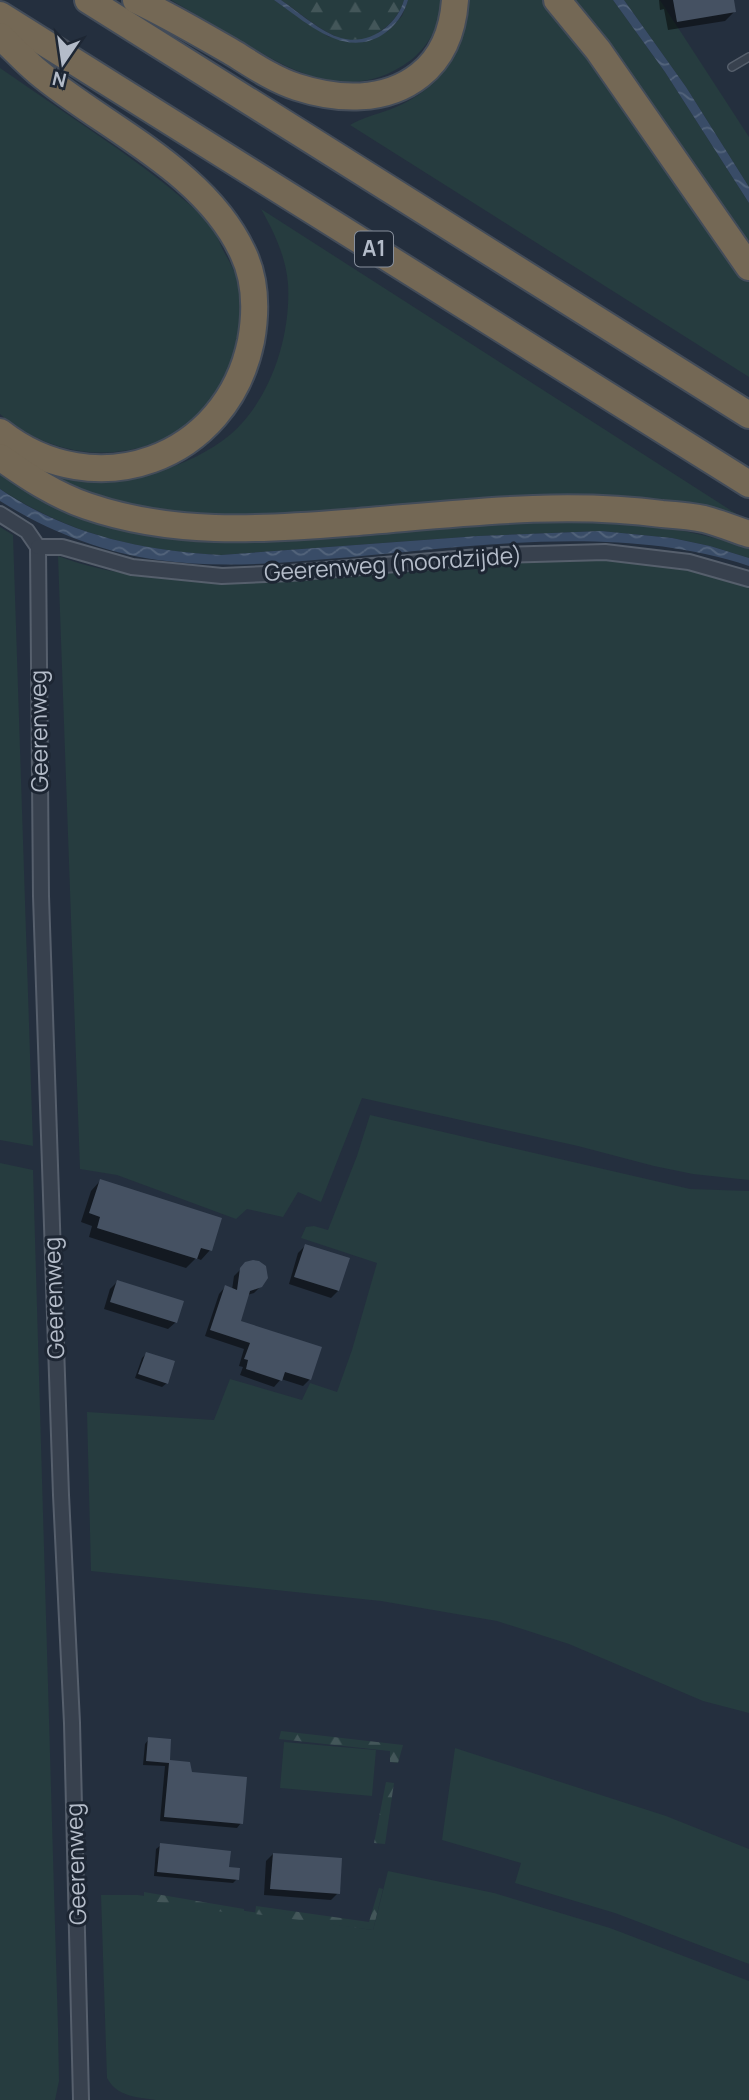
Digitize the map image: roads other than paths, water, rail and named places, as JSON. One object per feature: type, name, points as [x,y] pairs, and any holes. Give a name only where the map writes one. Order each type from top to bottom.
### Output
[{"type":"highway","name":"A1","points":[[88,0],[749,415]]},
{"type":"highway","points":[[136,0],[295,86],[360,97],[382,94],[410,82],[426,70],[445,46],[454,22],[455,0]]},
{"type":"highway","points":[[557,0],[598,50],[749,267]]},
{"type":"highway","name":"A1","points":[[0,15],[749,484]]},
{"type":"highway","points":[[0,36],[38,72],[170,167],[210,202],[231,228],[245,256],[256,317],[246,363],[235,389],[198,434],[149,461],[120,469],[88,469],[56,463],[0,432]]},
{"type":"highway","points":[[0,457],[38,484],[86,506],[129,518],[180,526],[238,529],[292,527],[536,509],[595,508],[635,510],[702,519],[749,534]]},
{"type":"street","points":[[0,514],[27,531],[38,547]]},
{"type":"street","name":"Geerenweg (noordzijde)","points":[[38,547],[62,547],[132,567],[222,576],[502,555],[606,552],[689,562],[749,579]]},
{"type":"street","name":"Geerenweg","points":[[38,547],[41,909],[60,1481],[72,1737],[81,2100]]},
{"type":"lane","points":[[732,67],[749,57]]},
{"type":"water","points":[[274,0],[281,0],[326,32],[351,40],[380,32],[395,18],[404,0],[408,0],[398,20],[387,32],[367,41],[353,43],[339,40],[312,27]]},
{"type":"water","points":[[613,0],[624,0],[686,87],[749,187],[749,203],[665,72]]},
{"type":"water","points":[[0,489],[25,505],[78,529],[134,544],[192,553],[221,555],[478,536],[601,531],[672,538],[710,546],[749,558],[749,566],[699,553],[646,545],[593,542],[485,545],[264,564],[221,565],[158,560],[116,552],[56,531],[0,501]]}]
